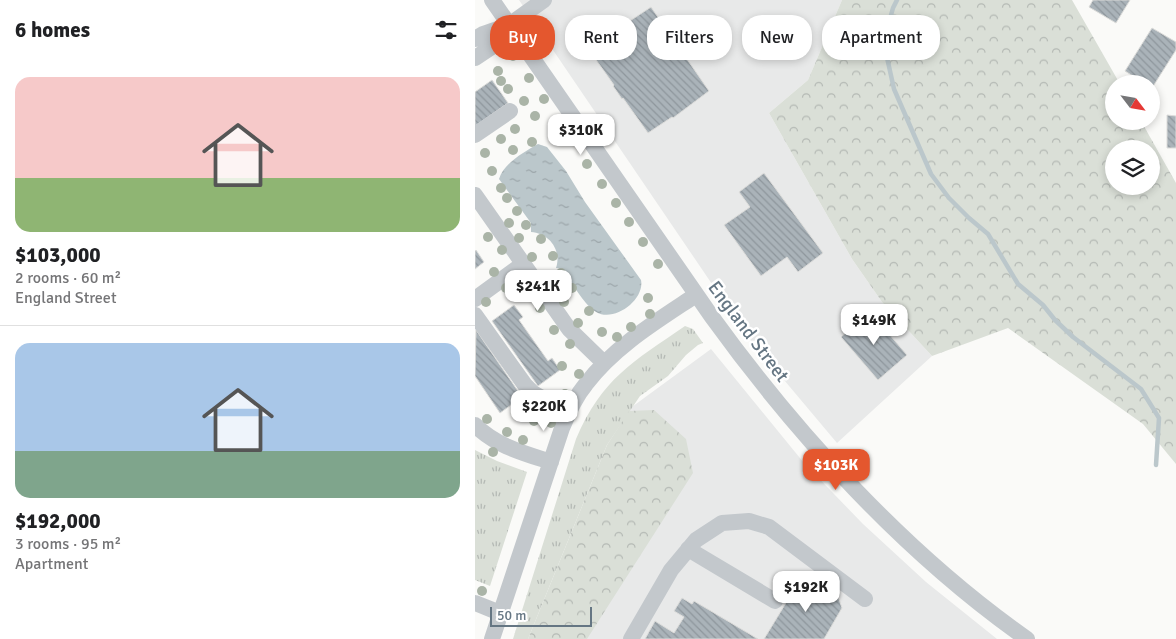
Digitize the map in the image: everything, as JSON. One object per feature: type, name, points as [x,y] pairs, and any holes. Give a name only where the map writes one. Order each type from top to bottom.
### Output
[{"type":"street","name":"England Street","points":[[492,0],[502,15]]},
{"type":"street","points":[[523,15],[545,0]]},
{"type":"street","points":[[475,39],[490,32]]},
{"type":"street","points":[[475,58],[490,48]]},
{"type":"street","name":"England Street","points":[[533,60],[696,295],[740,356],[791,419],[863,497],[945,573],[1027,639]]},
{"type":"street","points":[[475,135],[509,111]]},
{"type":"street","points":[[475,196],[569,329],[604,362]]},
{"type":"street","points":[[475,299],[523,264]]},
{"type":"street","points":[[491,639],[568,413],[585,385],[604,362],[631,339],[696,295]]},
{"type":"street","points":[[475,315],[525,385],[533,393],[568,413]]},
{"type":"street","points":[[475,425],[494,440],[511,449],[551,462]]},
{"type":"street","points":[[631,639],[671,570],[696,540],[722,523],[749,521],[769,527],[865,599]]},
{"type":"street","points":[[688,549],[775,601]]},
{"type":"street","points":[[475,603],[500,613]]},
{"type":"shaded area","points":[[519,0],[842,0],[836,15],[822,15],[822,47],[808,80],[769,113],[852,259],[882,302],[932,356],[837,443],[748,337],[555,53],[555,15],[529,15]]},
{"type":"shaded area","points":[[711,349],[804,463],[863,524],[926,582],[997,639],[535,639],[625,412]]},
{"type":"green space","points":[[842,0],[1072,0],[1115,75],[1105,75],[1105,130],[1146,130],[1152,140],[1105,140],[1105,195],[1160,195],[1160,155],[1176,183],[1176,464],[1143,424],[1008,328],[932,356],[882,302],[852,259],[769,113],[808,80],[822,47],[822,60],[940,60],[940,15],[836,15]]},
{"type":"green space","points":[[685,326],[693,329],[703,343],[686,355],[668,376],[640,396],[607,445],[528,639],[513,639],[576,439],[586,418],[608,386],[621,373]]},
{"type":"green space","points":[[654,410],[686,439],[693,473],[587,639],[528,639],[607,445],[629,411]]},
{"type":"green space","points":[[475,450],[497,461],[527,472],[490,586],[475,580]]},
{"type":"water","points":[[538,144],[547,147],[566,171],[585,202],[641,280],[641,288],[638,295],[627,308],[619,312],[603,315],[591,309],[563,269],[556,268],[557,255],[553,244],[543,236],[531,232],[531,223],[499,179],[510,163]]},
{"type":"building","points":[[1093,0],[1130,0],[1116,23],[1089,7]]},
{"type":"building","points":[[651,7],[657,15],[647,15],[647,60],[688,60],[709,91],[673,118],[648,133],[622,99],[596,60],[637,60],[637,16]]},
{"type":"building","points":[[1152,28],[1176,42],[1176,50],[1160,75],[1131,75],[1125,71]]},
{"type":"building","points":[[492,80],[508,103],[475,126],[475,92]]},
{"type":"building","points":[[1167,115],[1176,116],[1176,148],[1167,148]]},
{"type":"building","points":[[764,173],[823,253],[798,272],[787,257],[761,276],[724,225],[750,207],[739,192]]},
{"type":"building","points":[[475,251],[484,262],[475,269]]},
{"type":"building","points":[[514,305],[523,317],[519,320],[548,361],[552,358],[560,370],[538,386],[492,321]]},
{"type":"building","points":[[870,312],[907,355],[878,380],[841,337]]},
{"type":"building","points":[[476,330],[522,397],[500,413],[475,376]]},
{"type":"building","points":[[802,577],[839,599],[842,608],[824,639],[764,639],[795,588],[787,583],[789,578],[799,582]]},
{"type":"building","points":[[682,598],[692,604],[694,601],[758,639],[645,639],[655,621],[674,633],[684,617],[674,611]]},
{"type":"waterway","points":[[897,0],[886,33],[886,53],[894,89],[931,174],[949,198],[988,234],[1018,284],[1043,305],[1055,320],[1073,337],[1141,389],[1159,418],[1156,465]]}]
